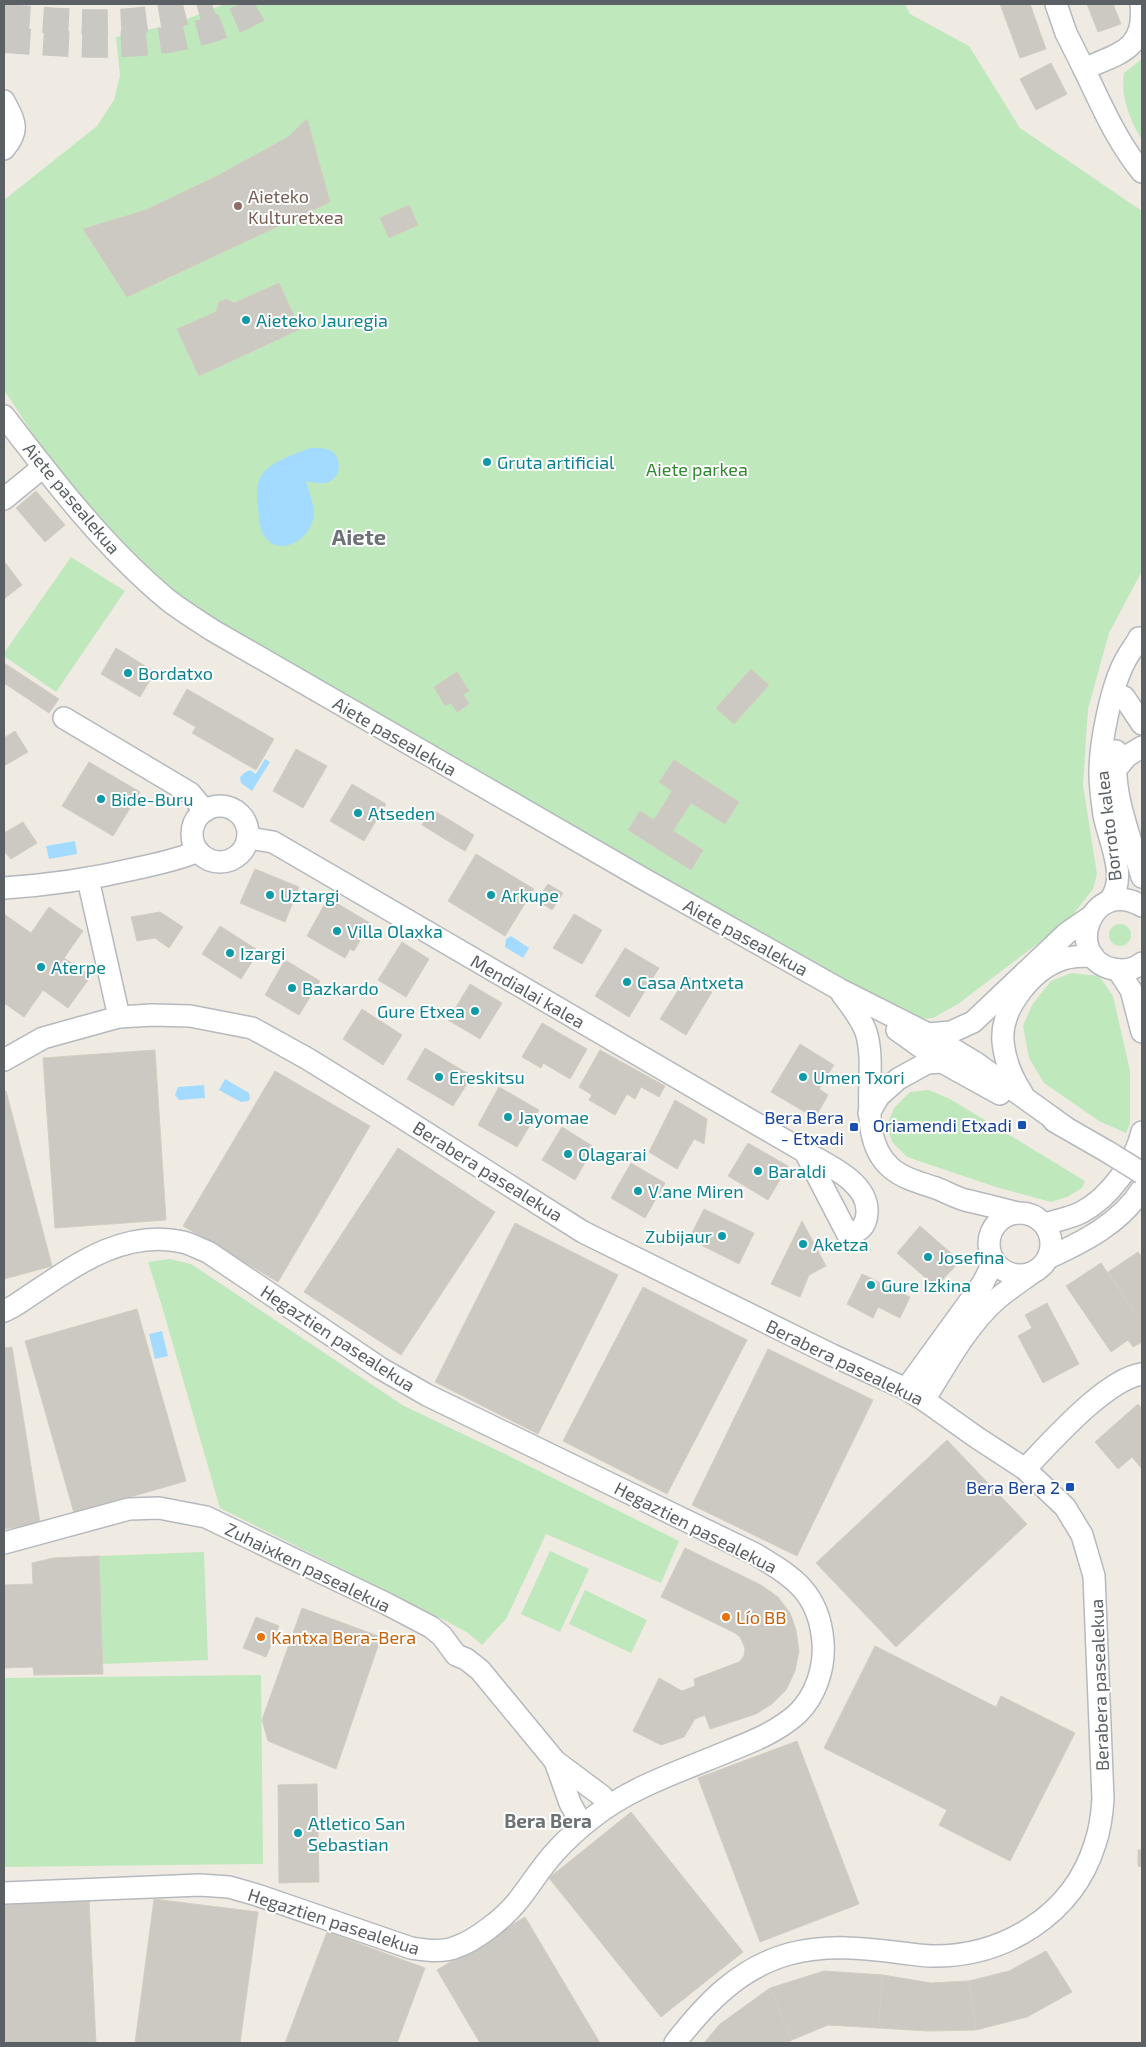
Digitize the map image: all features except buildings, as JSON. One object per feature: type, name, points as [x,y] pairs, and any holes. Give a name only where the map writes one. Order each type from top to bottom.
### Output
[{"type":"street","points":[[1056,4],[1066,33],[1113,127],[1131,159],[1142,172]]},
{"type":"street","points":[[1084,69],[1132,47],[1142,34],[1141,4]]},
{"type":"street","points":[[4,100],[15,124],[13,138],[4,149]]},
{"type":"street","name":"Aiete pasealekua","points":[[4,416],[89,523],[139,574],[170,601],[212,630],[391,732],[514,806],[839,990],[928,1034],[976,1063],[1065,1127]]},
{"type":"street","points":[[4,499],[43,467]]},
{"type":"street","name":"Borroto kalea","points":[[1141,635],[1124,697],[1117,735],[1115,769],[1118,795],[1142,877]]},
{"type":"street","name":"Borroto kalea","points":[[1110,900],[1115,893],[1118,876],[1104,816],[1100,771],[1106,718],[1124,661],[1141,635]]},
{"type":"street","points":[[1124,697],[1142,724]]},
{"type":"street","points":[[64,718],[190,793],[204,811]]},
{"type":"street","points":[[1114,856],[1117,836],[1108,780],[1127,756],[1142,747]]},
{"type":"street","points":[[222,806],[231,808],[245,820],[248,838],[245,847],[232,860],[213,861],[198,851],[193,837],[193,830],[195,822],[204,811],[222,806]]},
{"type":"street","name":"Mendialai kalea","points":[[248,838],[273,842],[805,1152]]},
{"type":"street","points":[[4,888],[46,886],[88,879],[169,861],[198,851]]},
{"type":"street","points":[[88,879],[119,1018]]},
{"type":"street","points":[[1142,906],[1126,899],[1110,900],[1098,908],[1092,916],[1087,926],[1086,936],[1088,947],[1093,956],[1108,968],[1128,970],[1142,963]]},
{"type":"street","points":[[928,1034],[951,1032],[973,1022],[1067,933],[1092,916]]},
{"type":"street","points":[[1023,1095],[1014,1080],[1007,1061],[1003,1041],[1006,1021],[1015,1001],[1032,978],[1045,968],[1061,959],[1074,956],[1093,956]]},
{"type":"street","points":[[1118,970],[1131,990],[1142,1032]]},
{"type":"street","points":[[839,990],[860,1018],[867,1034],[869,1048],[869,1113],[878,1150],[890,1168],[907,1178],[963,1199],[1016,1213],[1032,1215],[1045,1224],[1051,1240],[1048,1258]]},
{"type":"street","name":"Aiete pasealekua","points":[[839,990],[942,1062],[1065,1127],[1142,1173]]},
{"type":"street","name":"Berabera pasealekua","points":[[4,1060],[42,1038],[119,1018],[152,1015],[190,1016],[252,1028],[308,1059],[583,1232],[832,1355],[906,1389],[1025,1469],[1065,1507],[1082,1535],[1094,1576],[1103,1800],[1101,1822],[1095,1845],[1087,1866],[1075,1886],[1061,1904],[1044,1920],[1009,1942],[970,1954],[929,1956],[834,1947],[811,1949],[766,1962],[727,1985],[695,2016],[675,2043]]},
{"type":"street","points":[[869,1113],[879,1096],[898,1079],[927,1063],[942,1062]]},
{"type":"street","points":[[1045,1224],[1081,1212],[1095,1204],[1112,1187],[1132,1160],[1142,1132]]},
{"type":"street","points":[[924,1400],[966,1334],[998,1298],[1039,1269],[1048,1258],[1091,1236],[1109,1224],[1137,1198],[1142,1190]]},
{"type":"street","points":[[963,1199],[978,1216],[990,1238],[991,1254],[994,1261],[1002,1269],[1011,1273],[1022,1275],[1032,1273]]},
{"type":"street","points":[[990,1238],[999,1221],[1007,1215],[1016,1213]]},
{"type":"street","name":"Hegaztien pasealekua","points":[[4,1311],[82,1262],[113,1246],[147,1239],[183,1242],[208,1252],[380,1368],[427,1395],[755,1554],[788,1574],[806,1592],[817,1614],[822,1633],[824,1654],[820,1675],[811,1697],[798,1713],[780,1727],[754,1740],[648,1784],[608,1805],[582,1825],[555,1851],[516,1903],[478,1935],[456,1947],[433,1951],[404,1946],[229,1887],[184,1885],[4,1893]]},
{"type":"street","points":[[906,1389],[983,1283],[994,1261]]},
{"type":"street","points":[[1025,1469],[1107,1389],[1132,1375],[1142,1374]]},
{"type":"street","name":"Zuhaixken pasealekua","points":[[4,1543],[129,1509],[159,1508],[206,1517],[431,1627],[442,1636],[456,1655],[466,1659],[480,1670],[555,1761],[602,1796],[608,1805]]},
{"type":"street","name":"Zuhaixken pasealekua","points":[[555,1761],[570,1803],[582,1825]]},
{"type":"green space","name":"Aiete parkea","points":[[225,4],[905,4],[910,14],[969,46],[1020,128],[1142,211],[1142,571],[1109,633],[1088,709],[1083,785],[1097,874],[1093,889],[1069,920],[958,1004],[933,1018],[916,1019],[221,629],[145,568],[88,505],[42,448],[4,390],[4,200],[97,126],[114,100],[120,75],[116,37],[177,23]]},
{"type":"green space","points":[[1142,59],[1142,140],[1127,108],[1123,81],[1124,73]]},
{"type":"green space","points":[[71,557],[125,591],[56,692],[4,656],[4,653]]},
{"type":"green space","points":[[1116,924],[1124,924],[1131,931],[1131,939],[1124,946],[1116,946],[1109,939],[1109,931]]},
{"type":"green space","points":[[1071,973],[1099,976],[1113,996],[1130,1071],[1130,1124],[1126,1133],[1099,1121],[1044,1083],[1029,1058],[1023,1026],[1032,1005],[1051,981]]},
{"type":"green space","points":[[929,1090],[950,1099],[1085,1181],[1082,1188],[1067,1197],[1051,1202],[999,1188],[907,1157],[892,1142],[887,1125],[894,1108],[910,1092]]},
{"type":"green space","points":[[170,1259],[191,1264],[404,1406],[679,1541],[661,1583],[546,1534],[506,1619],[482,1645],[468,1633],[448,1622],[220,1508],[148,1262]]},
{"type":"green space","points":[[550,1551],[589,1569],[560,1632],[521,1614]]},
{"type":"green space","points":[[204,1552],[208,1660],[102,1664],[99,1556]]},
{"type":"green space","points":[[585,1590],[647,1620],[631,1653],[569,1624]]},
{"type":"green space","points":[[261,1675],[263,1864],[4,1867],[4,1678]]},
{"type":"water","points":[[310,448],[331,450],[333,452],[339,465],[337,475],[334,479],[325,483],[306,481],[314,514],[312,522],[302,537],[295,542],[279,546],[265,537],[260,526],[257,498],[259,481],[268,468],[285,458]]},
{"type":"water","points":[[265,759],[270,762],[252,791],[241,783],[240,777],[250,770],[256,774]]},
{"type":"water","points":[[75,841],[77,854],[49,859],[46,846]]},
{"type":"water","points":[[511,936],[529,948],[523,958],[505,947],[506,939]]},
{"type":"water","points":[[225,1079],[249,1093],[250,1099],[241,1102],[219,1090]]},
{"type":"water","points":[[204,1085],[205,1098],[179,1100],[175,1095],[178,1087]]},
{"type":"water","points":[[162,1331],[168,1356],[155,1359],[149,1334]]},
{"type":"tunnel","points":[[4,17],[84,22],[134,21],[159,18],[212,4]]},
{"type":"tunnel","points":[[4,40],[105,45],[171,39],[203,32],[235,20],[267,4]]},
{"type":"place","name":"Aieteko Kulturetxea","points":[[238,206]]},
{"type":"place","name":"Aieteko Jauregia","points":[[246,320]]},
{"type":"place","name":"Gruta artificial","points":[[487,462]]},
{"type":"place","name":"Bordatxo","points":[[128,673]]},
{"type":"place","name":"Bide-Buru","points":[[101,799]]},
{"type":"place","name":"Atseden","points":[[358,813]]},
{"type":"place","name":"Uztargi","points":[[270,895]]},
{"type":"place","name":"Arkupe","points":[[491,895]]},
{"type":"place","name":"Villa Olaxka","points":[[337,931]]},
{"type":"place","name":"Izargi","points":[[230,953]]},
{"type":"place","name":"Aterpe","points":[[41,967]]},
{"type":"place","name":"Casa Antxeta","points":[[627,982]]},
{"type":"place","name":"Bazkardo","points":[[292,988]]},
{"type":"place","name":"Gure Etxea","points":[[475,1011]]},
{"type":"place","name":"Ereskitsu","points":[[439,1077]]},
{"type":"place","name":"Umen Txori","points":[[803,1077]]},
{"type":"place","name":"Jayomae","points":[[508,1117]]},
{"type":"place","name":"Oriamendi Etxadi","points":[[1022,1125]]},
{"type":"place","name":"Bera Bera - Etxadi","points":[[854,1127]]},
{"type":"place","name":"Olagarai","points":[[568,1154]]},
{"type":"place","name":"Baraldi","points":[[758,1171]]},
{"type":"place","name":"V.ane Miren","points":[[638,1191]]},
{"type":"place","name":"Zubijaur","points":[[722,1236]]},
{"type":"place","name":"Aketza","points":[[803,1244]]},
{"type":"place","name":"Josefina","points":[[928,1257]]},
{"type":"place","name":"Gure Izkina","points":[[871,1285]]},
{"type":"place","name":"Bera Bera 2","points":[[1070,1487]]},
{"type":"place","name":"Lío BB","points":[[726,1617]]},
{"type":"place","name":"Kantxa Bera-Bera","points":[[261,1637]]},
{"type":"place","name":"Atletico San Sebastian","points":[[298,1833]]},
{"type":"district","name":"Aiete","points":[[359,536]]},
{"type":"district","name":"Bera Bera","points":[[548,1820]]}]
